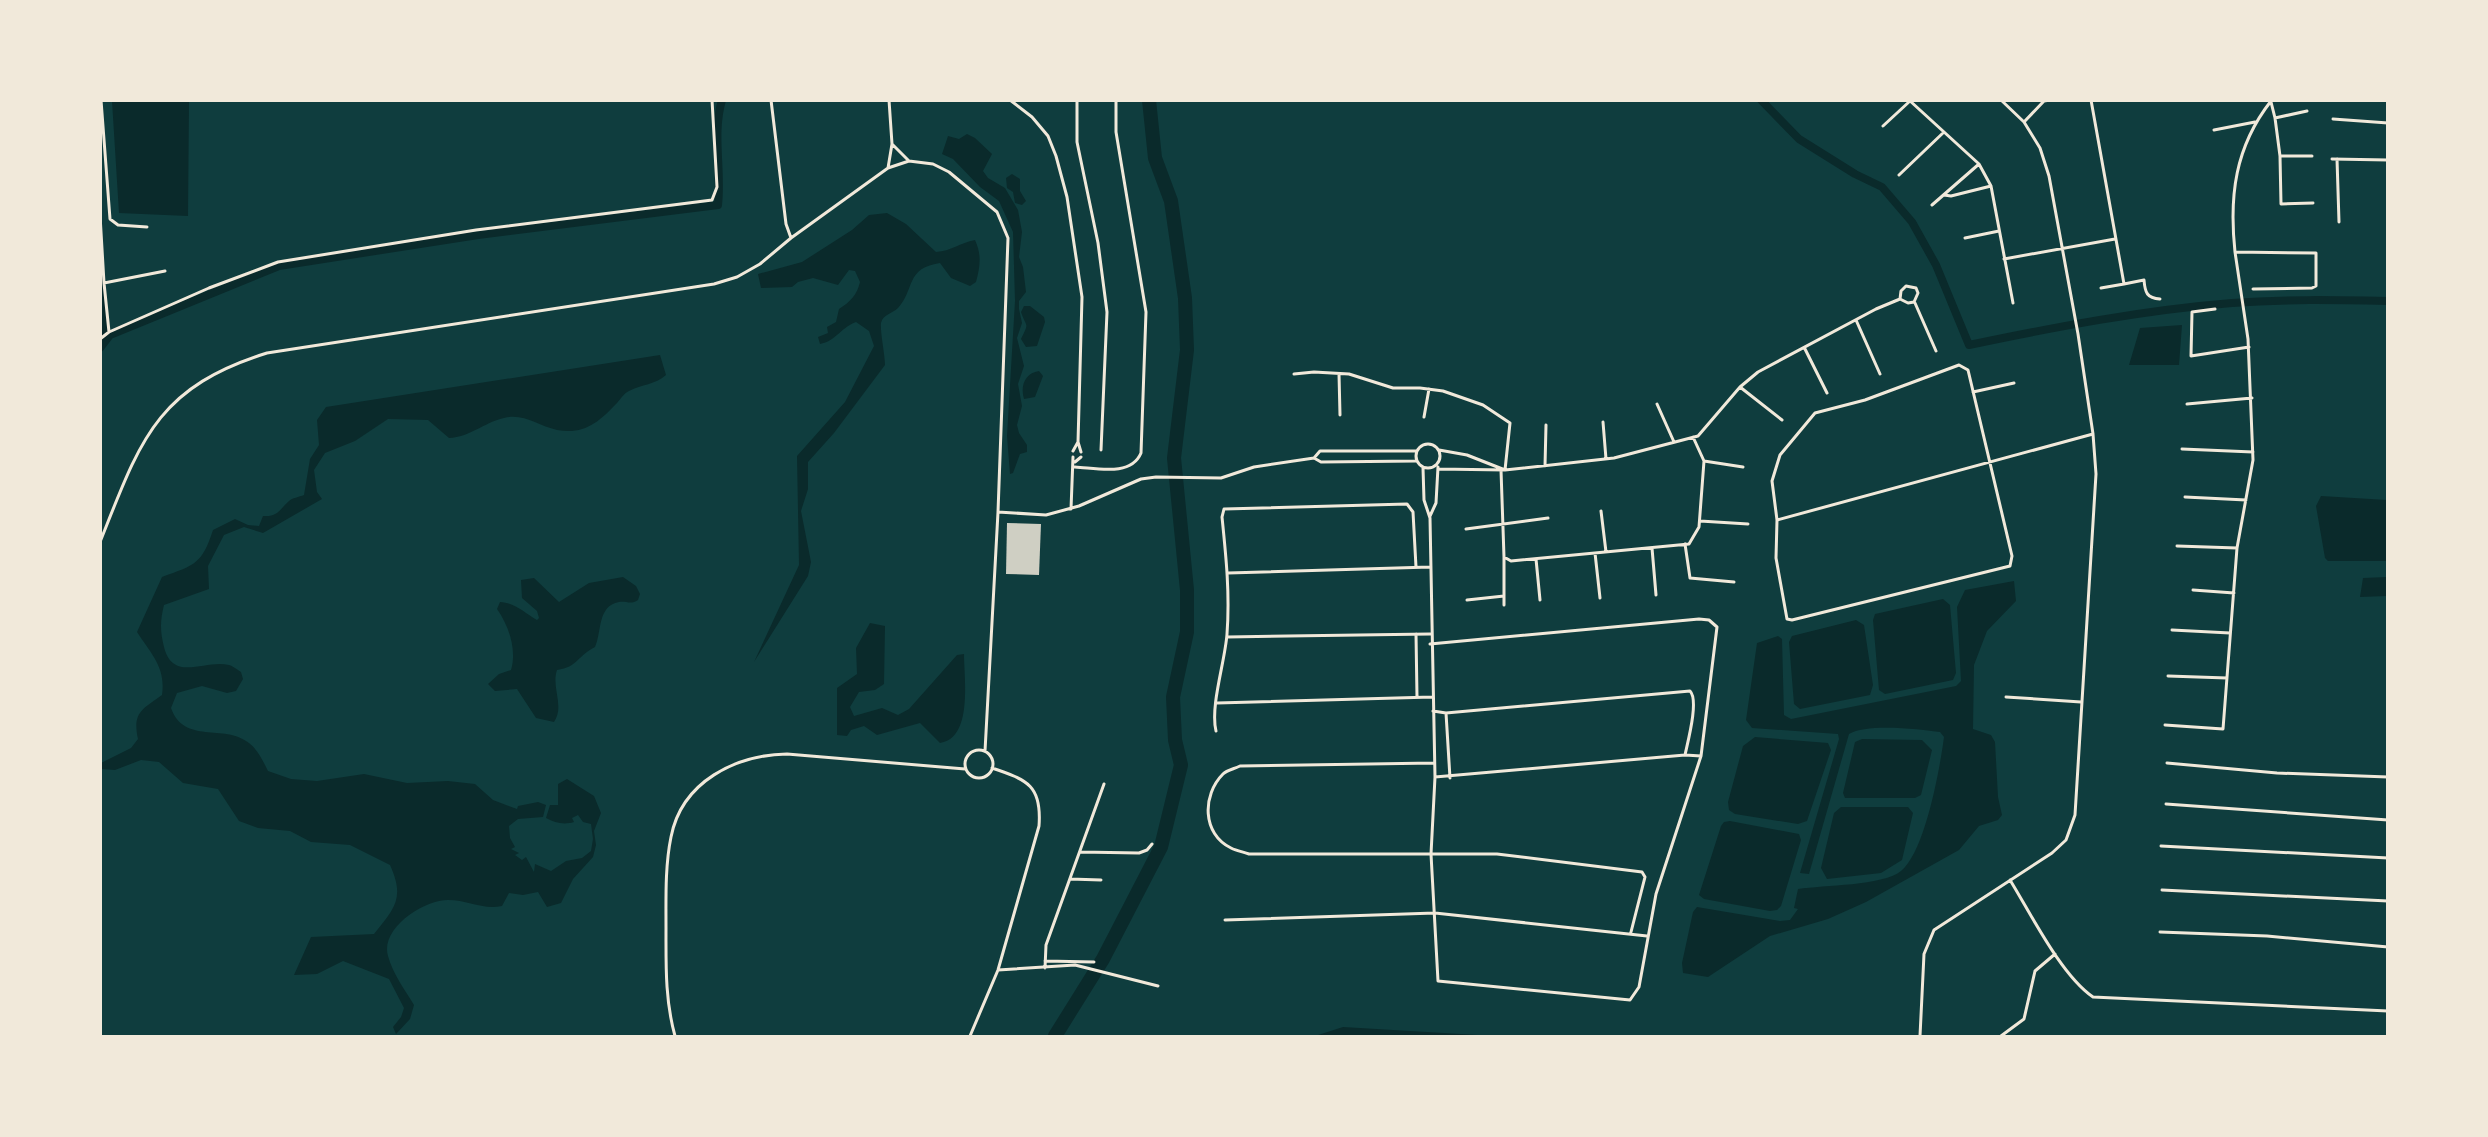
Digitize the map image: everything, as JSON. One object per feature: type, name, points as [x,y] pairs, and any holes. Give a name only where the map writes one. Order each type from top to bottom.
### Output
[{"type":"street","points":[[101,100],[110,219],[118,225],[147,227]]},
{"type":"street","points":[[100,339],[108,333],[209,288],[278,262],[476,230],[712,200],[717,187],[712,100]]},
{"type":"street","points":[[771,100],[786,225],[791,238]]},
{"type":"street","points":[[888,100],[892,144],[888,168]]},
{"type":"street","points":[[1010,100],[1032,117],[1048,136],[1067,197],[1082,297],[1078,442],[1081,452]]},
{"type":"street","points":[[1077,100],[1077,142],[1098,243],[1107,312],[1101,450]]},
{"type":"street","points":[[1075,467],[1125,468],[1135,464],[1141,453],[1146,312],[1116,132],[1116,100]]},
{"type":"street","points":[[1920,1036],[1923,958],[1928,938],[1942,922],[2052,852],[2066,840],[2075,815],[2094,519],[2096,474],[2093,434],[2078,334],[2049,176],[2040,148],[2024,122],[2001,100]]},
{"type":"street","points":[[2024,122],[2044,101],[2050,100]]},
{"type":"street","points":[[2091,100],[2124,284]]},
{"type":"street","points":[[1883,126],[1910,101],[1979,164],[1991,186],[2013,303]]},
{"type":"street","points":[[2271,101],[2280,156],[2281,204],[2313,203]]},
{"type":"street","points":[[2165,725],[2223,729],[2237,548],[2253,452],[2249,347],[2238,280],[2232,202],[2237,167],[2255,122],[2271,101]]},
{"type":"street","points":[[2274,118],[2307,111]]},
{"type":"street","points":[[2332,119],[2388,123]]},
{"type":"street","points":[[2214,130],[2255,122]]},
{"type":"street","points":[[1899,175],[1944,132]]},
{"type":"street","points":[[892,144],[909,160]]},
{"type":"street","points":[[2280,156],[2312,156]]},
{"type":"street","points":[[2332,159],[2388,160]]},
{"type":"street","points":[[2337,159],[2339,222]]},
{"type":"street","points":[[100,542],[132,462],[151,430],[173,402],[200,381],[231,365],[267,353],[729,280],[760,264],[791,238],[888,168],[909,160],[933,164],[949,172],[997,212],[1005,227],[1008,247],[998,512],[985,751],[993,760],[993,768],[987,776],[979,778],[970,776],[965,769],[965,759],[971,751],[985,751]]},
{"type":"street","points":[[1932,205],[1979,164]]},
{"type":"street","points":[[1944,195],[1951,196],[1991,186]]},
{"type":"street","points":[[100,215],[108,333]]},
{"type":"street","points":[[1965,238],[1999,231]]},
{"type":"street","points":[[2004,259],[2115,238]]},
{"type":"street","points":[[2235,252],[2316,253],[2316,286],[2312,288],[2253,289]]},
{"type":"street","points":[[104,283],[165,271]]},
{"type":"street","points":[[2101,288],[2144,280],[2145,292],[2151,298],[2160,299]]},
{"type":"street","points":[[1900,299],[1901,291],[1906,286],[1918,293],[1914,302],[1936,351]]},
{"type":"street","points":[[998,512],[1046,515],[1071,508],[1126,484],[1156,477],[1221,478],[1254,467],[1314,458],[1322,462],[1416,461],[1429,469],[1438,466],[1503,470],[1606,459],[1698,436],[1740,387],[1758,372],[1900,299]]},
{"type":"street","points":[[1900,299],[1908,303],[1914,302]]},
{"type":"street","points":[[2215,309],[2192,312],[2191,356],[2249,347]]},
{"type":"street","points":[[1856,320],[1880,374]]},
{"type":"street","points":[[1804,348],[1827,393]]},
{"type":"street","points":[[1959,365],[1968,370],[1973,392],[2012,556],[2008,568],[1790,620],[1785,616],[1776,558],[1777,520],[1772,481],[1776,462],[1815,413],[1865,400],[1959,365]]},
{"type":"street","points":[[1294,374],[1314,372],[1339,374],[1394,388],[1429,389],[1483,405],[1510,423],[1503,470],[1504,605]]},
{"type":"street","points":[[1339,374],[1340,416]]},
{"type":"street","points":[[1973,392],[2014,383]]},
{"type":"street","points":[[1740,387],[1782,420]]},
{"type":"street","points":[[1424,417],[1429,389]]},
{"type":"street","points":[[2187,404],[2252,398]]},
{"type":"street","points":[[1657,404],[1674,442]]},
{"type":"street","points":[[1604,422],[1606,459]]},
{"type":"street","points":[[1545,466],[1546,425]]},
{"type":"street","points":[[1777,520],[2093,434]]},
{"type":"street","points":[[1504,557],[1511,561],[1685,544],[1695,537],[1700,521],[1704,461],[1693,437]]},
{"type":"street","points":[[1074,451],[1078,442]]},
{"type":"street","points":[[1314,458],[1320,451],[1417,451],[1425,444],[1430,444],[1438,450],[1467,455],[1503,470]]},
{"type":"street","points":[[2182,449],[2253,452]]},
{"type":"street","points":[[1430,518],[1436,503],[1440,460],[1438,450]]},
{"type":"street","points":[[1416,461],[1417,451]]},
{"type":"street","points":[[1071,508],[1075,467],[1073,457]]},
{"type":"street","points":[[1075,462],[1080,457]]},
{"type":"street","points":[[1704,461],[1743,467]]},
{"type":"street","points":[[1424,468],[1424,500],[1430,518],[1430,644],[1435,777],[1431,854],[1438,981],[1630,1000],[1637,993],[1656,894],[1701,756],[1718,633],[1715,623],[1699,619],[1430,644]]},
{"type":"street","points":[[2185,497],[2246,500]]},
{"type":"street","points":[[1216,731],[1214,715],[1227,637],[1228,573],[1222,512],[1227,507],[1407,504],[1413,512],[1416,567]]},
{"type":"street","points":[[1601,511],[1606,552]]},
{"type":"street","points":[[1466,529],[1548,518]]},
{"type":"street","points":[[1700,521],[1748,524]]},
{"type":"street","points":[[1685,544],[1690,578],[1734,582]]},
{"type":"street","points":[[2177,546],[2237,548]]},
{"type":"street","points":[[1652,548],[1656,595]]},
{"type":"street","points":[[1594,553],[1600,598]]},
{"type":"street","points":[[1536,559],[1540,600]]},
{"type":"street","points":[[1228,573],[1431,567]]},
{"type":"street","points":[[2193,590],[2234,592]]},
{"type":"street","points":[[1467,600],[1504,596]]},
{"type":"street","points":[[2172,630],[2230,633]]},
{"type":"street","points":[[1416,634],[1417,698]]},
{"type":"street","points":[[1227,637],[1430,634]]},
{"type":"street","points":[[2168,676],[2227,678]]},
{"type":"street","points":[[1432,711],[1446,712],[1690,691],[1694,696],[1694,708],[1685,755]]},
{"type":"street","points":[[1217,703],[1432,697]]},
{"type":"street","points":[[2006,697],[2081,702]]},
{"type":"street","points":[[1446,712],[1450,778]]},
{"type":"street","points":[[675,1036],[667,995],[666,881],[671,836],[678,815],[695,790],[738,761],[761,755],[788,754],[965,769]]},
{"type":"street","points":[[1435,777],[1450,778],[1685,755],[1701,756]]},
{"type":"street","points":[[2167,762],[2277,773],[2388,777]]},
{"type":"street","points":[[1434,763],[1240,766],[1224,773],[1212,789],[1207,806],[1209,822],[1217,837],[1230,848],[1250,854],[1497,854],[1642,872],[1645,877],[1631,932]]},
{"type":"street","points":[[970,1036],[998,970],[1039,826],[1041,807],[1035,791],[1024,780],[993,768]]},
{"type":"street","points":[[1045,968],[1046,945],[1104,784]]},
{"type":"street","points":[[2166,804],[2388,820]]},
{"type":"street","points":[[1080,852],[1139,853],[1147,850],[1152,844]]},
{"type":"street","points":[[2161,846],[2388,858]]},
{"type":"street","points":[[1070,879],[1101,880]]},
{"type":"street","points":[[2010,880],[2055,954],[2086,992],[2094,997],[2388,1011]]},
{"type":"street","points":[[2162,890],[2388,901]]},
{"type":"street","points":[[1225,920],[1436,913],[1631,932],[1647,936]]},
{"type":"street","points":[[2160,932],[2267,936],[2388,947]]},
{"type":"street","points":[[2001,1036],[2024,1019],[2035,971],[2055,954]]},
{"type":"street","points":[[1045,961],[1094,962]]},
{"type":"street","points":[[998,970],[1075,965],[1158,986]]},
{"type":"water","points":[[112,101],[189,101],[188,216],[119,213]]},
{"type":"water","points":[[967,134],[975,138],[992,154],[983,171],[988,178],[1005,188],[1018,210],[1022,232],[1019,257],[1023,267],[1026,292],[1019,301],[1022,323],[1017,338],[1024,366],[1018,384],[1022,406],[1017,425],[1027,445],[1027,452],[1020,454],[1013,473],[1010,474],[1007,436],[1015,301],[1013,232],[999,201],[980,187],[953,159],[942,154],[948,136],[959,139]]},
{"type":"water","points":[[1012,174],[1020,179],[1020,191],[1026,201],[1022,205],[1015,203],[1013,192],[1007,188],[1006,178]]},
{"type":"water","points":[[887,213],[906,224],[936,252],[975,240],[980,261],[976,282],[970,286],[951,278],[940,263],[929,266],[916,275],[898,308],[882,320],[885,365],[834,433],[808,462],[808,489],[801,511],[811,562],[808,576],[754,662],[799,565],[797,456],[845,402],[874,346],[869,331],[856,322],[834,338],[820,344],[818,337],[828,333],[827,327],[836,322],[839,309],[850,301],[859,287],[860,282],[855,271],[849,270],[838,285],[813,278],[798,282],[792,287],[761,288],[758,274],[802,262],[852,230],[869,215]]},
{"type":"water","points":[[1024,306],[1030,306],[1044,317],[1045,322],[1037,346],[1026,347],[1021,339],[1026,327],[1021,312]]},
{"type":"water","points":[[2182,325],[2179,365],[2129,365],[2140,328]]},
{"type":"water","points":[[660,355],[666,375],[657,381],[627,392],[597,421],[575,431],[557,430],[518,417],[511,417],[496,420],[464,435],[449,438],[428,420],[388,419],[355,441],[325,453],[314,470],[317,492],[322,499],[263,533],[244,527],[224,535],[208,566],[209,589],[164,605],[161,626],[168,658],[182,667],[229,665],[241,672],[243,679],[236,691],[227,693],[202,686],[177,693],[171,708],[177,719],[185,726],[195,730],[239,737],[255,749],[268,771],[291,779],[317,781],[364,774],[407,783],[448,781],[475,784],[493,800],[517,809],[518,806],[538,802],[546,805],[543,817],[518,819],[509,826],[510,838],[515,847],[511,849],[519,853],[515,855],[522,860],[526,857],[534,872],[535,864],[551,871],[566,861],[582,858],[591,851],[593,839],[591,824],[583,822],[578,815],[572,818],[574,822],[567,823],[546,818],[550,805],[558,805],[558,784],[567,779],[594,796],[601,813],[594,831],[596,845],[593,857],[573,879],[561,903],[547,907],[538,892],[523,895],[509,893],[502,906],[495,907],[455,900],[438,901],[416,910],[397,926],[387,946],[388,956],[396,975],[414,1005],[410,1019],[396,1034],[393,1027],[401,1017],[404,1008],[389,979],[343,961],[317,974],[294,975],[311,937],[374,934],[392,909],[397,894],[397,886],[390,865],[350,845],[311,842],[290,831],[258,828],[239,821],[218,789],[183,783],[159,762],[141,760],[115,770],[101,769],[101,763],[131,748],[138,739],[138,717],[149,704],[162,695],[160,669],[137,632],[162,577],[196,562],[205,550],[213,530],[235,519],[248,525],[259,526],[263,516],[275,514],[290,500],[304,495],[310,459],[319,445],[317,420],[326,407]]},
{"type":"water","points":[[1039,371],[1043,376],[1035,397],[1024,399],[1023,385],[1027,377]]},
{"type":"water","points":[[2321,496],[2387,500],[2387,561],[2328,561],[2325,558],[2316,506]]},
{"type":"water","points":[[623,577],[636,586],[640,594],[638,600],[631,603],[612,604],[601,620],[595,647],[574,664],[557,670],[558,710],[554,722],[536,718],[517,689],[495,691],[488,684],[499,674],[511,670],[513,662],[511,638],[497,609],[500,602],[515,606],[537,620],[539,618],[537,611],[522,598],[521,580],[534,578],[559,602],[589,583]]},
{"type":"water","points":[[2387,577],[2387,596],[2360,597],[2363,578]]},
{"type":"water","points":[[2014,581],[2016,601],[1987,631],[1974,665],[1973,729],[1991,735],[1995,742],[1998,797],[2002,815],[1998,820],[1979,826],[1959,850],[1866,902],[1828,919],[1770,936],[1708,977],[1683,973],[1682,963],[1693,912],[1697,907],[1780,921],[1790,920],[1798,909],[1794,908],[1798,889],[1881,880],[1901,871],[1910,861],[1917,846],[1935,788],[1944,737],[1940,732],[1880,728],[1849,734],[1809,874],[1800,873],[1839,739],[1838,734],[1752,728],[1746,720],[1757,643],[1778,636],[1782,639],[1784,715],[1791,719],[1956,686],[1961,681],[1957,607],[1965,590]]},
{"type":"water","points":[[1943,599],[1950,605],[1956,673],[1953,680],[1885,694],[1879,690],[1873,620],[1875,614]]},
{"type":"water","points":[[1856,620],[1864,625],[1873,685],[1870,695],[1800,709],[1794,704],[1789,642],[1792,636]]},
{"type":"water","points":[[870,623],[885,626],[884,684],[875,690],[859,692],[850,707],[854,716],[882,708],[898,715],[909,709],[957,655],[964,654],[964,706],[958,730],[951,739],[940,743],[920,723],[877,735],[864,726],[851,730],[847,736],[837,735],[837,688],[857,674],[856,648]]},
{"type":"water","points":[[1755,737],[1828,743],[1831,750],[1807,821],[1798,824],[1735,814],[1729,810],[1728,802],[1743,746]]},
{"type":"water","points":[[1862,739],[1922,740],[1932,750],[1921,795],[1915,798],[1845,798],[1843,793],[1855,742]]},
{"type":"water","points":[[1841,807],[1908,807],[1913,813],[1902,860],[1881,873],[1827,879],[1821,868],[1834,813]]},
{"type":"water","points":[[1730,821],[1799,834],[1801,840],[1781,906],[1777,910],[1770,911],[1704,899],[1699,895],[1721,826],[1724,822]]},
{"type":"water","points":[[1343,1027],[1494,1036],[1315,1036]]},
{"type":"building","points":[[1007,523],[1041,524],[1039,575],[1006,574]]},
{"type":"waterway","points":[[100,348],[110,335],[279,266],[478,235],[718,205],[717,139],[722,100]]},
{"type":"waterway","points":[[1055,1036],[1103,959],[1161,847],[1181,765],[1175,740],[1173,697],[1187,632],[1187,590],[1174,458],[1187,350],[1185,298],[1171,201],[1155,158],[1149,100]]},
{"type":"waterway","points":[[1761,100],[1799,139],[1855,174],[1882,187],[1912,222],[1936,265],[1969,345],[2100,320],[2199,306],[2271,301],[2388,301]]},
{"type":"waterway","points":[[100,280],[105,341]]}]
